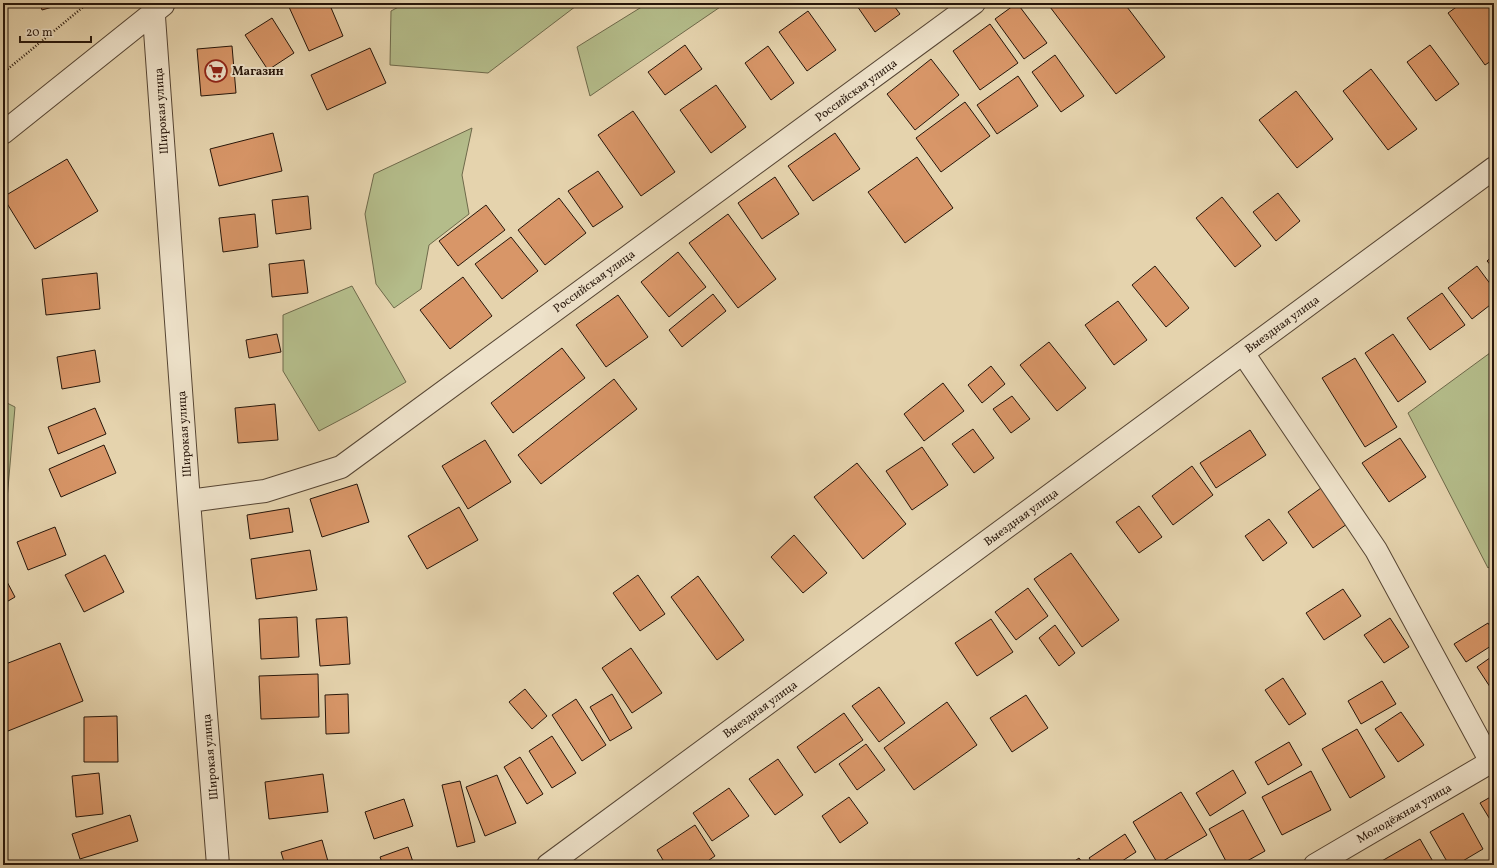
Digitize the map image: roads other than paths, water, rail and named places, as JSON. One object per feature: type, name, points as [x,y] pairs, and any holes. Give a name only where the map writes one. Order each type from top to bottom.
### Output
[{"type":"street","name":"Российская улица","points":[[189,501],[266,491],[341,467],[974,3]]},
{"type":"street","name":"Широкая улица","points":[[157,6],[189,501],[218,865]]},
{"type":"street","points":[[3,133],[157,6]]},
{"type":"street","name":"Выездная улица","points":[[548,865],[1494,168]]},
{"type":"street","points":[[1243,353],[1376,550],[1492,761]]},
{"type":"street","name":"Молодёжная улица","points":[[1315,865],[1492,761]]},
{"type":"place","name":"Магазин","points":[[216,71]]}]
